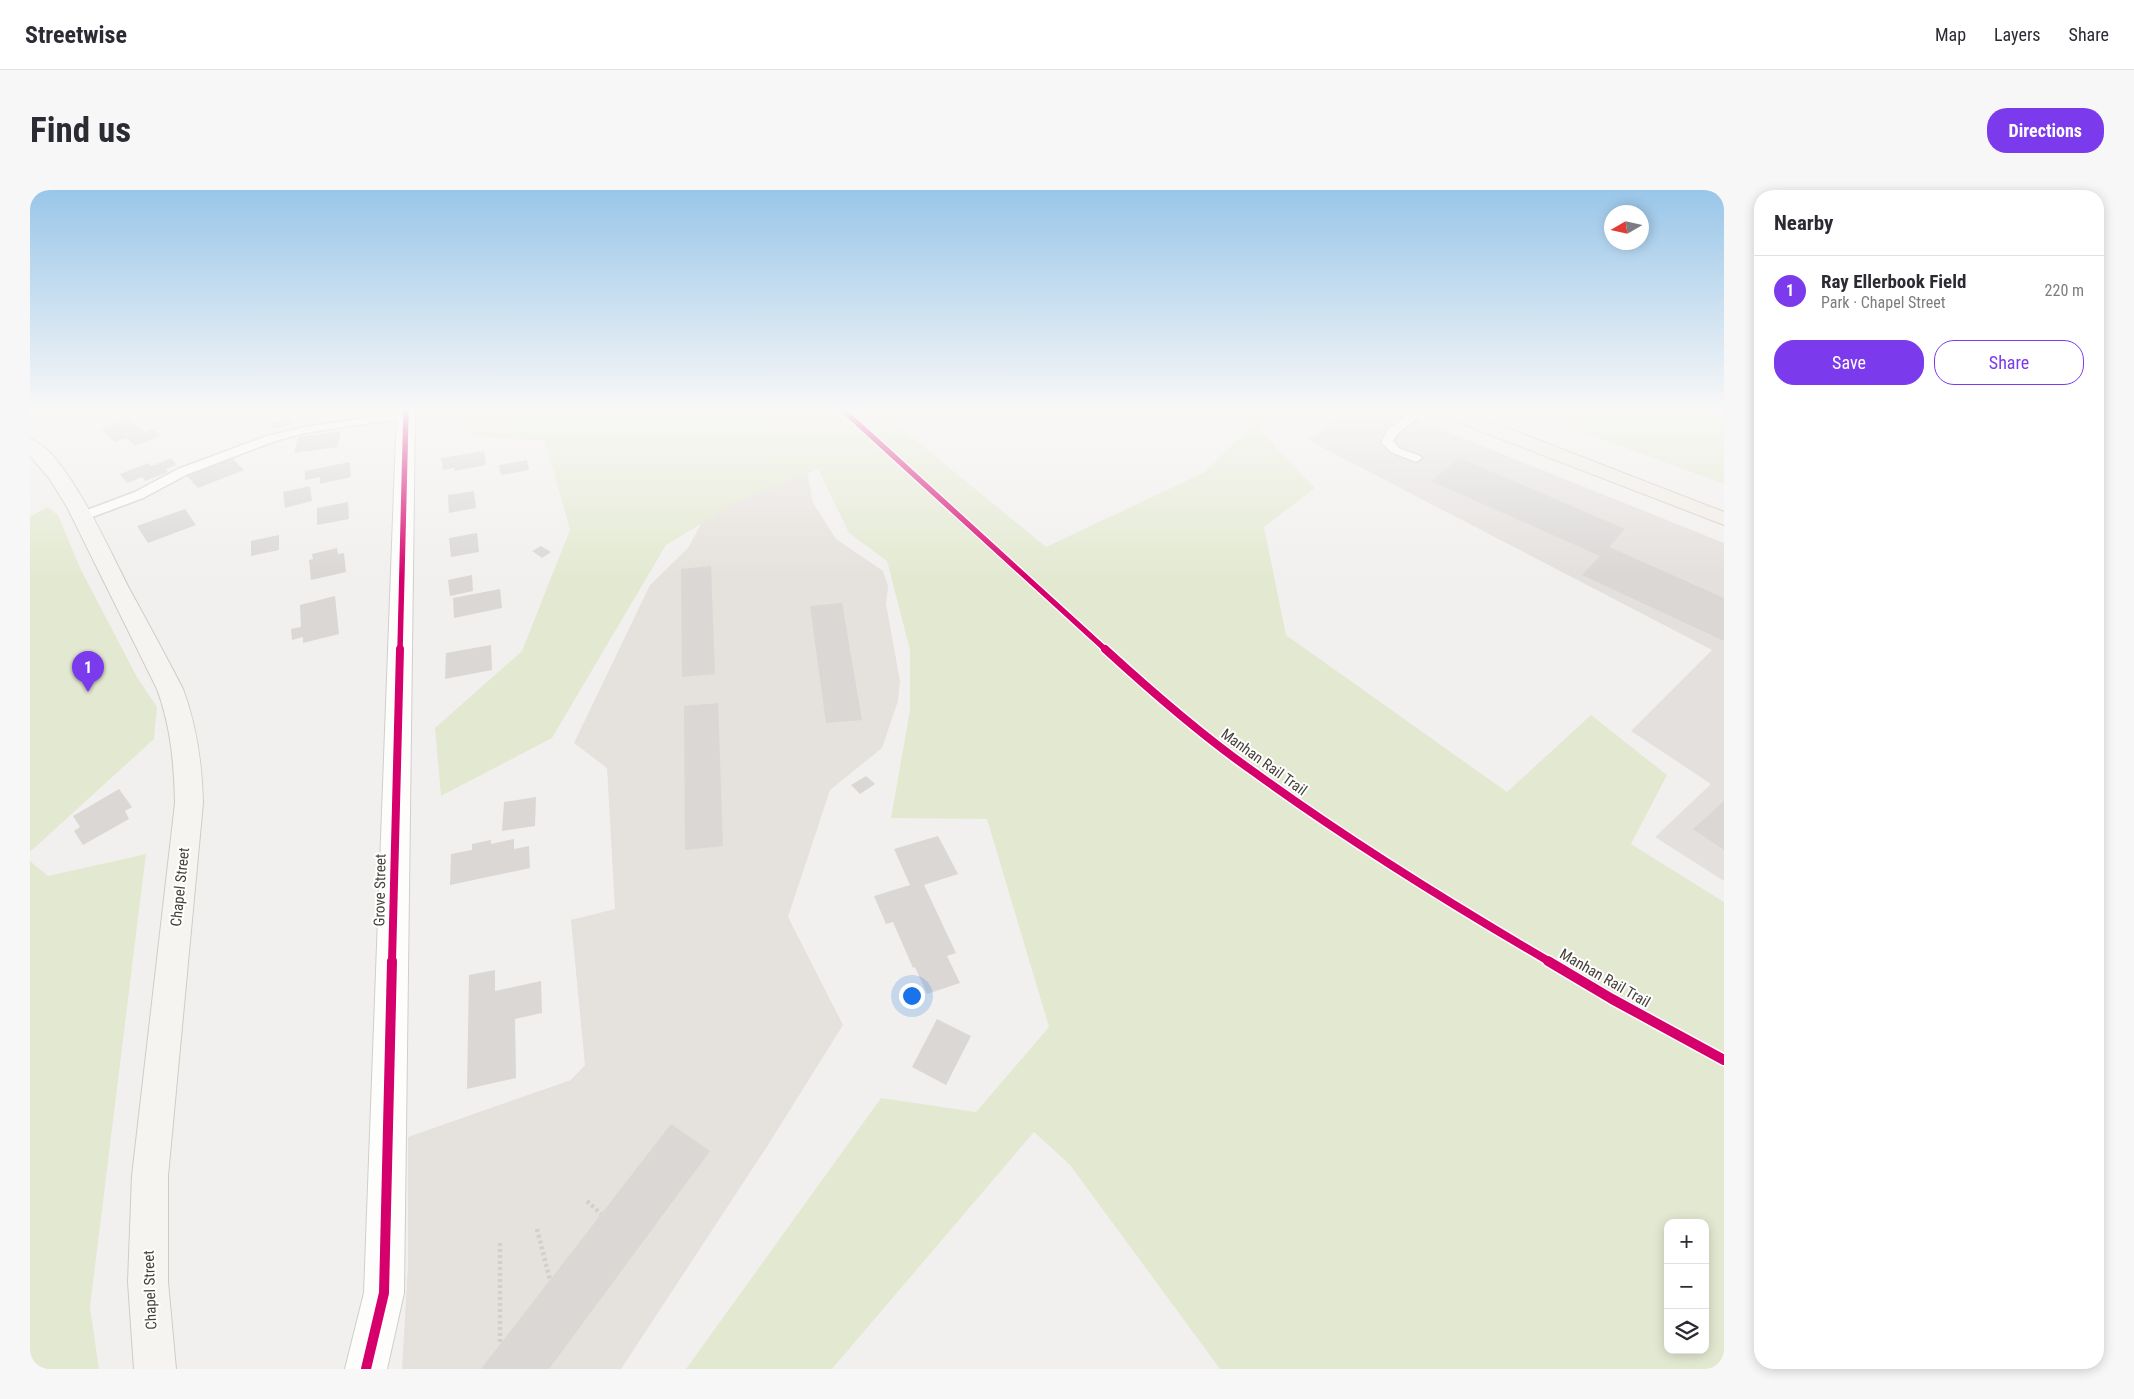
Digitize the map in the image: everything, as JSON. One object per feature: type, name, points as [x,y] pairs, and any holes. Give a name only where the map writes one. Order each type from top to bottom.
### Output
[{"type":"main road","name":"Chapel Street","points":[[50,465],[63,480],[83,516],[170,690],[180,715],[188,749],[189,803],[150,1176],[148,1282],[155,1369]]},
{"type":"main road","points":[[1585,465],[1724,519]]},
{"type":"street","name":"Grove Street","points":[[366,1369],[384,1293],[405,465]]},
{"type":"lane","points":[[83,516],[140,496],[182,472],[200,465]]},
{"type":"path","points":[[587,1201],[601,1214]]},
{"type":"path","points":[[537,1229],[550,1280]]},
{"type":"path","points":[[500,1243],[500,1344]]},
{"type":"shaded area","points":[[806,465],[813,503],[836,539],[883,571],[888,586],[886,604],[900,681],[898,701],[882,748],[830,790],[788,917],[843,1025],[768,1145],[621,1369],[402,1369],[408,1266],[408,1137],[571,1080],[585,1065],[571,920],[615,909],[607,768],[574,743],[650,585],[688,548],[723,482]]},
{"type":"shaded area","points":[[1356,465],[1530,465],[1724,543],[1724,881],[1655,837],[1711,784],[1631,731],[1712,650]]},
{"type":"green space","points":[[552,465],[946,465],[1046,547],[1205,472],[1212,465],[1293,465],[1315,488],[1264,527],[1286,635],[1507,792],[1591,715],[1667,775],[1631,844],[1724,902],[1724,1369],[1220,1369],[1070,1165],[1034,1132],[832,1369],[686,1369],[881,1098],[976,1112],[1049,1027],[987,819],[891,818],[910,710],[910,650],[887,561],[849,533],[818,469],[737,502],[666,545],[552,738],[441,796],[435,728],[522,651],[570,530]]},
{"type":"green space","points":[[1672,465],[1724,465],[1724,484]]},
{"type":"green space","points":[[47,507],[58,515],[80,568],[137,677],[157,707],[154,739],[30,852],[30,517]]},
{"type":"green space","points":[[146,854],[90,1307],[99,1369],[30,1369],[30,861],[48,876]]},
{"type":"building","points":[[143,465],[177,465],[166,469],[168,472],[145,481],[142,477],[127,483],[120,474]]},
{"type":"building","points":[[211,465],[239,465],[244,470],[198,488],[186,475]]},
{"type":"building","points":[[335,465],[350,465],[351,477],[320,484],[320,477],[305,480],[305,471]]},
{"type":"building","points":[[442,465],[486,465],[455,471],[454,468],[443,470]]},
{"type":"building","points":[[499,465],[528,465],[529,470],[501,475]]},
{"type":"building","points":[[1451,465],[1476,465],[1625,529],[1609,547],[1724,598],[1724,641],[1582,575],[1600,556],[1431,481]]},
{"type":"building","points":[[310,486],[312,501],[285,508],[283,492]]},
{"type":"building","points":[[474,491],[476,508],[449,513],[448,495]]},
{"type":"building","points":[[348,502],[349,519],[317,525],[317,508]]},
{"type":"building","points":[[185,509],[196,525],[148,543],[137,526]]},
{"type":"building","points":[[477,533],[479,552],[451,557],[449,538]]},
{"type":"building","points":[[279,535],[279,550],[251,556],[251,541]]},
{"type":"building","points":[[541,546],[551,552],[542,558],[532,551]]},
{"type":"building","points":[[337,548],[338,554],[344,553],[346,572],[311,580],[309,560],[313,559],[312,554]]},
{"type":"building","points":[[711,566],[715,674],[682,677],[681,569]]},
{"type":"building","points":[[472,575],[473,591],[450,596],[448,580]]},
{"type":"building","points":[[500,589],[502,608],[454,618],[453,598]]},
{"type":"building","points":[[335,596],[339,634],[303,643],[303,637],[292,640],[291,629],[301,627],[300,605]]},
{"type":"building","points":[[842,603],[862,720],[826,723],[810,606]]},
{"type":"building","points":[[491,645],[492,670],[445,679],[446,653]]},
{"type":"building","points":[[718,703],[723,846],[685,850],[684,706]]},
{"type":"building","points":[[866,776],[875,784],[860,794],[851,785]]},
{"type":"building","points":[[119,789],[132,807],[125,811],[129,819],[83,845],[74,831],[80,827],[73,816]]},
{"type":"building","points":[[536,797],[535,826],[502,831],[504,802]]},
{"type":"building","points":[[1724,801],[1724,850],[1693,829]]},
{"type":"building","points":[[938,836],[958,874],[924,885],[956,953],[947,956],[960,983],[927,994],[915,967],[913,968],[893,922],[886,924],[874,896],[910,885],[894,849]]},
{"type":"building","points":[[514,839],[514,849],[529,846],[530,868],[450,885],[451,854],[472,850],[472,844],[491,840],[491,844]]},
{"type":"building","points":[[495,970],[495,991],[541,981],[542,1013],[515,1019],[516,1078],[467,1089],[469,975]]},
{"type":"building","points":[[937,1019],[971,1036],[946,1085],[912,1067]]},
{"type":"building","points":[[671,1124],[710,1151],[549,1369],[481,1369]]},
{"type":"cycle path","points":[[366,1369],[384,1293],[405,465]]},
{"type":"cycle path","name":"Manhan Rail Trail","points":[[903,465],[1117,660],[1188,722],[1253,772],[1341,833],[1472,916],[1612,999],[1724,1060]]},
{"type":"place","name":"Ray Ellerbook Field","points":[[88,692]]}]
